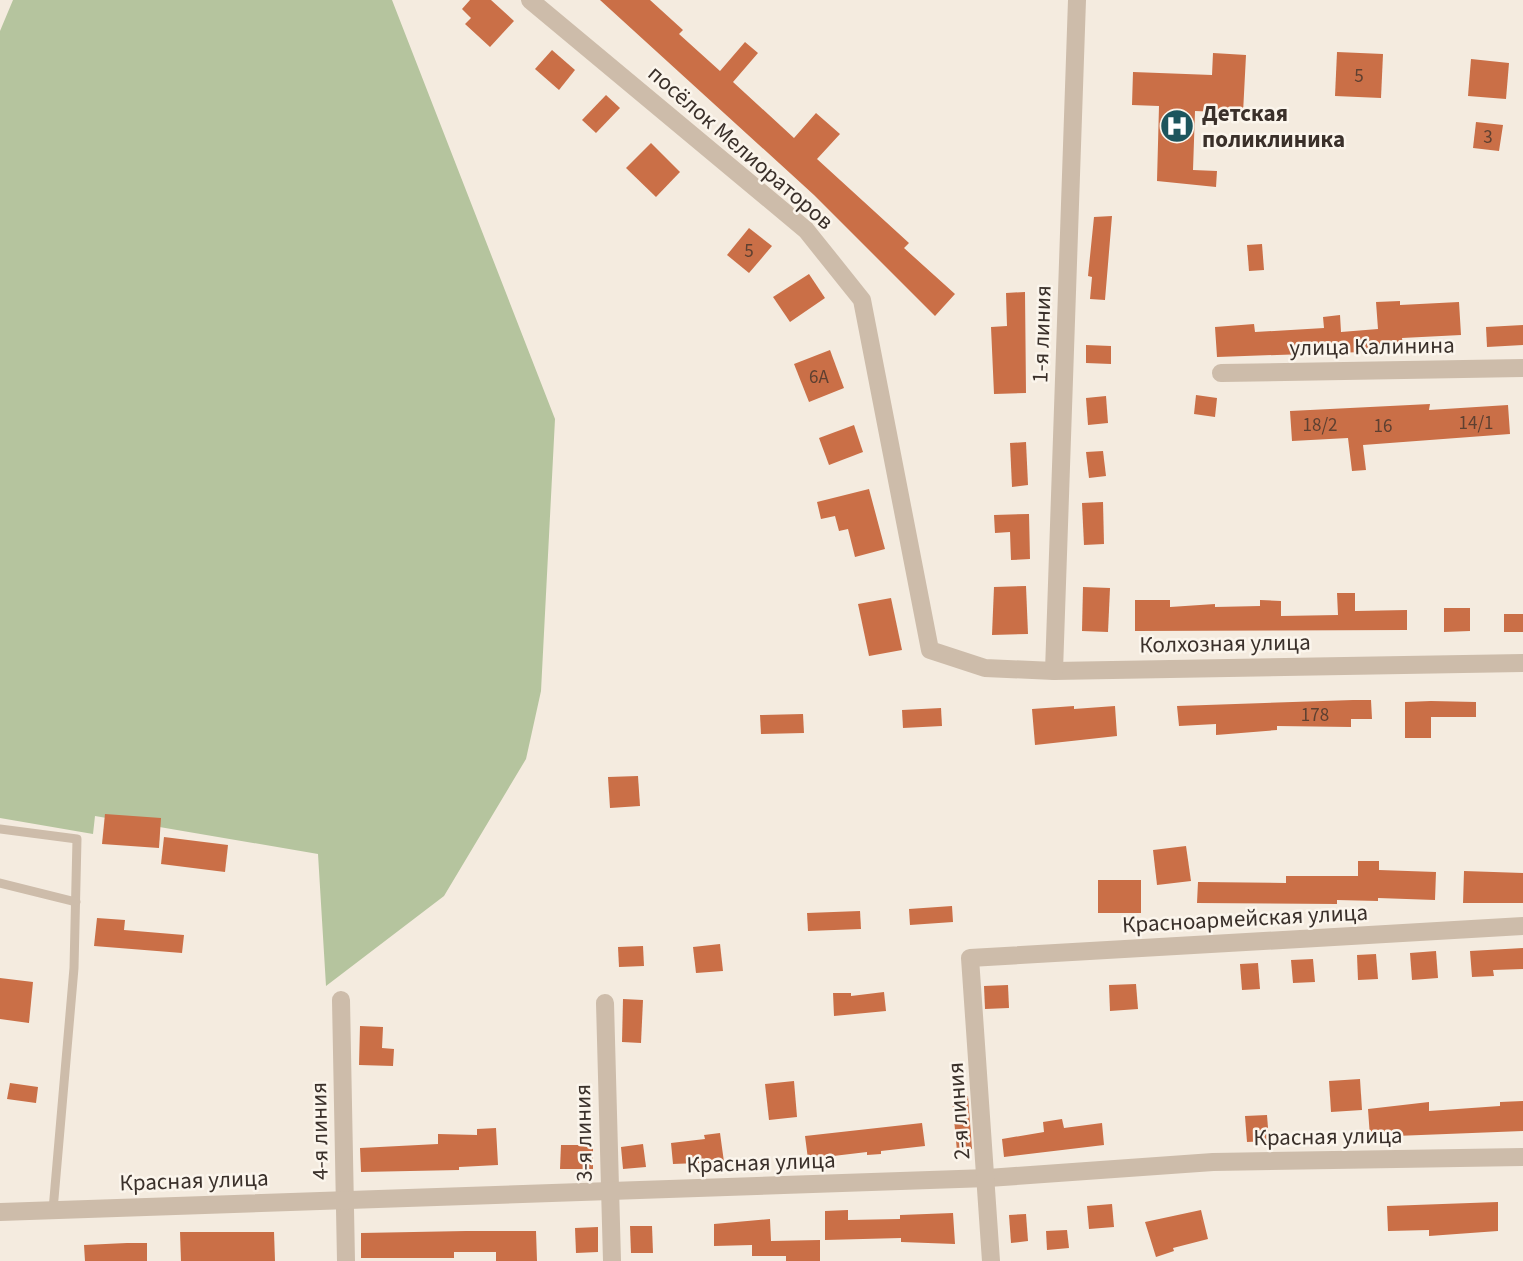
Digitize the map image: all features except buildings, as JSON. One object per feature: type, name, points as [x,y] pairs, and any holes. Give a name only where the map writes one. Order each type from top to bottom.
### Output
[{"type":"street","name":"посёлок Мелиораторов","points":[[530,0],[806,230],[862,300],[930,650]]},
{"type":"street","name":"1-я линия","points":[[1054,671],[1077,0]]},
{"type":"street","name":"улица Калинина","points":[[1221,373],[1523,368]]},
{"type":"street","name":"Колхозная улица","points":[[930,650],[985,668],[1054,671],[1523,663]]},
{"type":"street","name":"Красноармейская улица","points":[[971,958],[1523,926]]},
{"type":"street","name":"2-я линия","points":[[971,958],[988,1178],[991,1261]]},
{"type":"street","name":"4-я линия","points":[[341,1000],[346,1261]]},
{"type":"street","name":"3-я линия","points":[[605,1003],[612,1261]]},
{"type":"street","name":"Красная улица","points":[[0,1212],[988,1178],[1213,1162],[1523,1157]]},
{"type":"lane","points":[[0,829],[77,839],[74,968],[53,1209]]},
{"type":"lane","points":[[0,883],[75,902]]},
{"type":"green space","points":[[13,0],[392,0],[555,419],[541,691],[526,759],[444,896],[326,986],[318,854],[95,816],[93,834],[0,818],[0,31]]},
{"type":"place","name":"Детская поликлиника","points":[[1177,126]]}]
